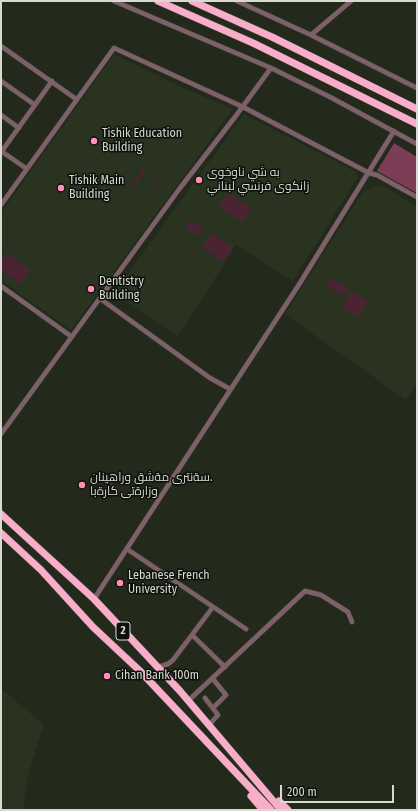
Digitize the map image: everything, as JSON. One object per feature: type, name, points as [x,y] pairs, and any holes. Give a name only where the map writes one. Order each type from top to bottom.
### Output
[{"type":"highway","points":[[158,1],[253,43],[417,124]]},
{"type":"highway","points":[[192,1],[285,43],[417,110]]},
{"type":"highway","name":"2","points":[[1,514],[94,599],[158,667],[236,756],[288,810]]},
{"type":"highway","name":"2","points":[[1,533],[44,573],[93,627],[140,671],[228,765],[238,782],[263,810]]},
{"type":"highway","points":[[236,756],[281,810]]},
{"type":"highway","points":[[228,765],[270,810]]},
{"type":"street","points":[[114,1],[271,68],[417,144]]},
{"type":"street","points":[[237,1],[311,35],[417,88]]},
{"type":"street","points":[[311,35],[351,1]]},
{"type":"street","points":[[1,46],[76,99]]},
{"type":"street","points":[[1,205],[114,48],[243,107],[417,201]]},
{"type":"street","points":[[1,434],[271,68]]},
{"type":"street","points":[[174,83],[181,79]]},
{"type":"street","points":[[1,80],[35,105]]},
{"type":"street","points":[[27,169],[2,151],[52,82]]},
{"type":"street","points":[[1,115],[19,128]]},
{"type":"street","points":[[94,599],[369,174],[394,131]]},
{"type":"street","points":[[369,174],[377,175],[417,197]]},
{"type":"street","points":[[72,337],[102,300],[186,183]]},
{"type":"street","points":[[1,286],[72,337]]},
{"type":"street","points":[[102,300],[210,378],[230,389]]},
{"type":"street","points":[[127,549],[246,629]]},
{"type":"street","points":[[188,701],[305,591],[321,595],[348,612],[351,615],[352,622]]},
{"type":"street","points":[[158,667],[171,662],[213,607]]},
{"type":"street","points":[[192,635],[225,667]]},
{"type":"street","points":[[213,679],[226,695],[214,708]]},
{"type":"street","points":[[205,698],[218,715],[209,725]]},
{"type":"shaded area","points":[[114,54],[179,86],[233,109],[71,330],[1,280],[1,213]]},
{"type":"shaded area","points":[[244,114],[356,172],[358,177],[293,281],[236,245],[178,337],[117,295],[115,291]]},
{"type":"shaded area","points":[[394,143],[417,157],[417,193],[377,171]]},
{"type":"shaded area","points":[[143,169],[146,169],[146,171],[132,188],[131,185]]},
{"type":"shaded area","points":[[158,179],[160,180],[146,197]]},
{"type":"shaded area","points":[[373,186],[385,187],[417,206],[417,382],[406,400],[285,314],[362,193]]},
{"type":"shaded area","points":[[228,193],[252,208],[242,222],[219,207]]},
{"type":"shaded area","points":[[190,220],[203,229],[198,236],[185,227]]},
{"type":"shaded area","points":[[212,233],[233,248],[223,262],[202,247]]},
{"type":"shaded area","points":[[6,253],[30,270],[20,284],[1,270],[1,260]]},
{"type":"shaded area","points":[[332,278],[348,289],[343,296],[327,286]]},
{"type":"shaded area","points":[[351,291],[368,301],[357,317],[341,307]]},
{"type":"shaded area","points":[[110,475],[115,486],[126,495],[124,497],[99,478]]},
{"type":"shaded area","points":[[1,689],[44,724],[28,774],[23,810],[1,808]]},
{"type":"place","name":"Tishik Education Building","points":[[94,141]]},
{"type":"place","name":"به شي ناوخوى زانكوى فرنسي لبناني","points":[[199,180]]},
{"type":"place","name":"Tishik Main Building","points":[[61,188]]},
{"type":"place","name":"Dentistry Building","points":[[91,289]]},
{"type":"place","name":"سةنترى مةشق وراهينان. وزارةتى كارةبا","points":[[82,485]]},
{"type":"place","name":"Lebanese French University","points":[[120,583]]},
{"type":"place","name":"Cihan Bank 100m","points":[[107,676]]}]
